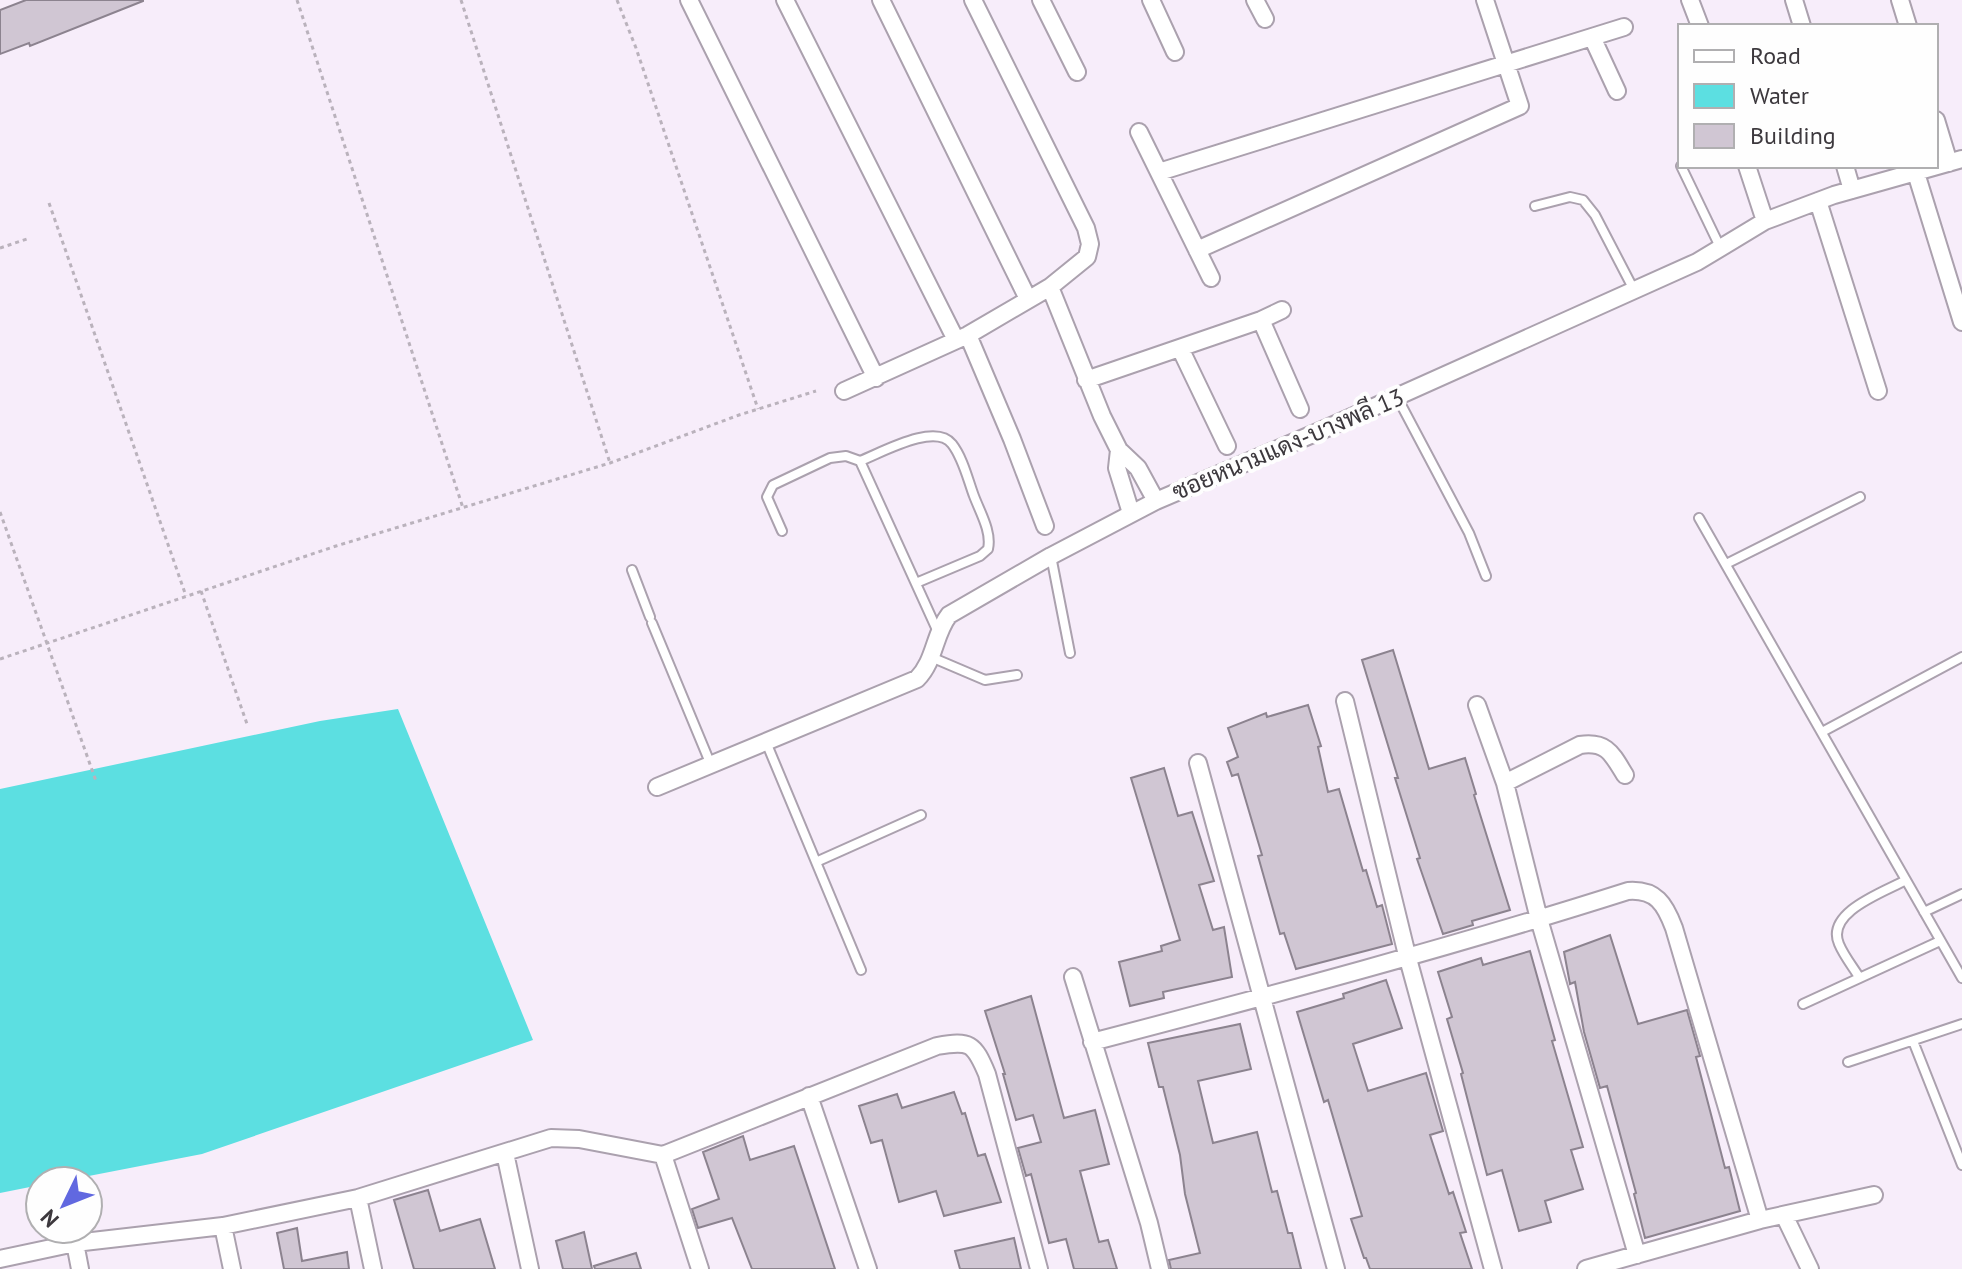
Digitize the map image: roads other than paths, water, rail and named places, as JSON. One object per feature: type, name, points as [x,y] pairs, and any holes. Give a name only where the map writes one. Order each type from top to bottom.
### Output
[{"type":"street","points":[[689,0],[876,378]]},
{"type":"street","points":[[785,0],[962,337],[1012,439],[1045,526]]},
{"type":"street","points":[[881,0],[1028,299]]},
{"type":"street","points":[[844,391],[962,337],[1050,287],[1087,257],[1090,244],[1086,228],[973,0]]},
{"type":"street","points":[[1041,0],[1077,72]]},
{"type":"street","points":[[1151,0],[1175,52]]},
{"type":"street","points":[[1255,0],[1265,19]]},
{"type":"street","points":[[1197,250],[1520,106],[1485,0]]},
{"type":"street","points":[[1690,0],[1699,24]]},
{"type":"street","points":[[1794,0],[1801,24]]},
{"type":"street","points":[[1900,0],[1907,24]]},
{"type":"street","points":[[1159,172],[1624,27]]},
{"type":"street","points":[[1592,37],[1617,91]]},
{"type":"street","points":[[1938,124],[1955,161]]},
{"type":"street","points":[[1139,132],[1211,278]]},
{"type":"street","points":[[1748,168],[1765,221]]},
{"type":"street","points":[[1846,168],[1852,190]]},
{"type":"street","name":"ซอยหนามแดง-บางพลี 13","points":[[657,787],[917,679],[931,657],[938,633],[949,615],[1131,513],[1721,250],[1765,221],[1852,190],[1932,168]]},
{"type":"street","points":[[1916,173],[1962,322]]},
{"type":"street","points":[[1818,201],[1878,391]]},
{"type":"street","points":[[1050,287],[1086,380],[1119,450],[1138,468],[1156,501]]},
{"type":"street","points":[[1086,380],[1282,310]]},
{"type":"street","points":[[1261,320],[1300,409]]},
{"type":"street","points":[[1180,348],[1227,446]]},
{"type":"street","points":[[1119,450],[1117,468],[1131,513]]},
{"type":"street","points":[[1345,701],[1407,955],[1493,1269]]},
{"type":"street","points":[[1477,705],[1505,783],[1539,919],[1637,1255]]},
{"type":"street","points":[[1505,783],[1580,745],[1593,743],[1612,753],[1625,775]]},
{"type":"street","points":[[1198,763],[1336,1269]]},
{"type":"street","points":[[1092,1042],[1262,998],[1628,891],[1641,890],[1653,894],[1666,905],[1760,1220]]},
{"type":"street","points":[[1073,977],[1149,1223],[1160,1269]]},
{"type":"street","points":[[104,1240],[223,1226],[358,1198],[551,1138],[579,1139],[663,1155],[937,1046],[961,1042],[971,1045],[980,1056],[987,1074],[1039,1269]]},
{"type":"street","points":[[809,1096],[868,1269]]},
{"type":"street","points":[[505,1153],[530,1269]]},
{"type":"street","points":[[663,1155],[700,1269]]},
{"type":"street","points":[[1586,1269],[1760,1220],[1874,1195]]},
{"type":"street","points":[[358,1198],[373,1269]]},
{"type":"street","points":[[1784,1215],[1810,1269]]},
{"type":"street","points":[[223,1226],[232,1269]]},
{"type":"street","points":[[0,1259],[66,1245]]},
{"type":"street","points":[[75,1245],[80,1269]]},
{"type":"lane","points":[[1682,168],[1721,250]]},
{"type":"lane","points":[[1535,206],[1570,197],[1583,200],[1595,215],[1634,290]]},
{"type":"lane","points":[[1397,397],[1469,533],[1486,576]]},
{"type":"lane","points":[[782,531],[767,497],[773,485],[830,458],[846,456],[860,461],[924,436],[944,437],[951,442],[958,455],[988,535],[988,549],[980,556],[916,583]]},
{"type":"lane","points":[[860,461],[938,633]]},
{"type":"lane","points":[[1726,564],[1860,497]]},
{"type":"lane","points":[[1699,518],[1962,978]]},
{"type":"lane","points":[[1051,556],[1070,653]]},
{"type":"lane","points":[[632,570],[711,765]]},
{"type":"lane","points":[[931,657],[985,680],[1017,675]]},
{"type":"lane","points":[[1822,732],[1962,657]]},
{"type":"lane","points":[[766,742],[861,970]]},
{"type":"lane","points":[[816,862],[921,815]]},
{"type":"lane","points":[[1859,977],[1837,942],[1838,925],[1843,916],[1857,906],[1906,880]]},
{"type":"lane","points":[[1924,912],[1962,894]]},
{"type":"lane","points":[[1803,1004],[1940,941]]},
{"type":"lane","points":[[1848,1062],[1962,1024]]},
{"type":"lane","points":[[1913,1041],[1962,1165]]},
{"type":"water","points":[[398,709],[533,1040],[202,1154],[104,1173],[104,1165],[24,1165],[24,1188],[0,1193],[0,789],[320,721]]}]
